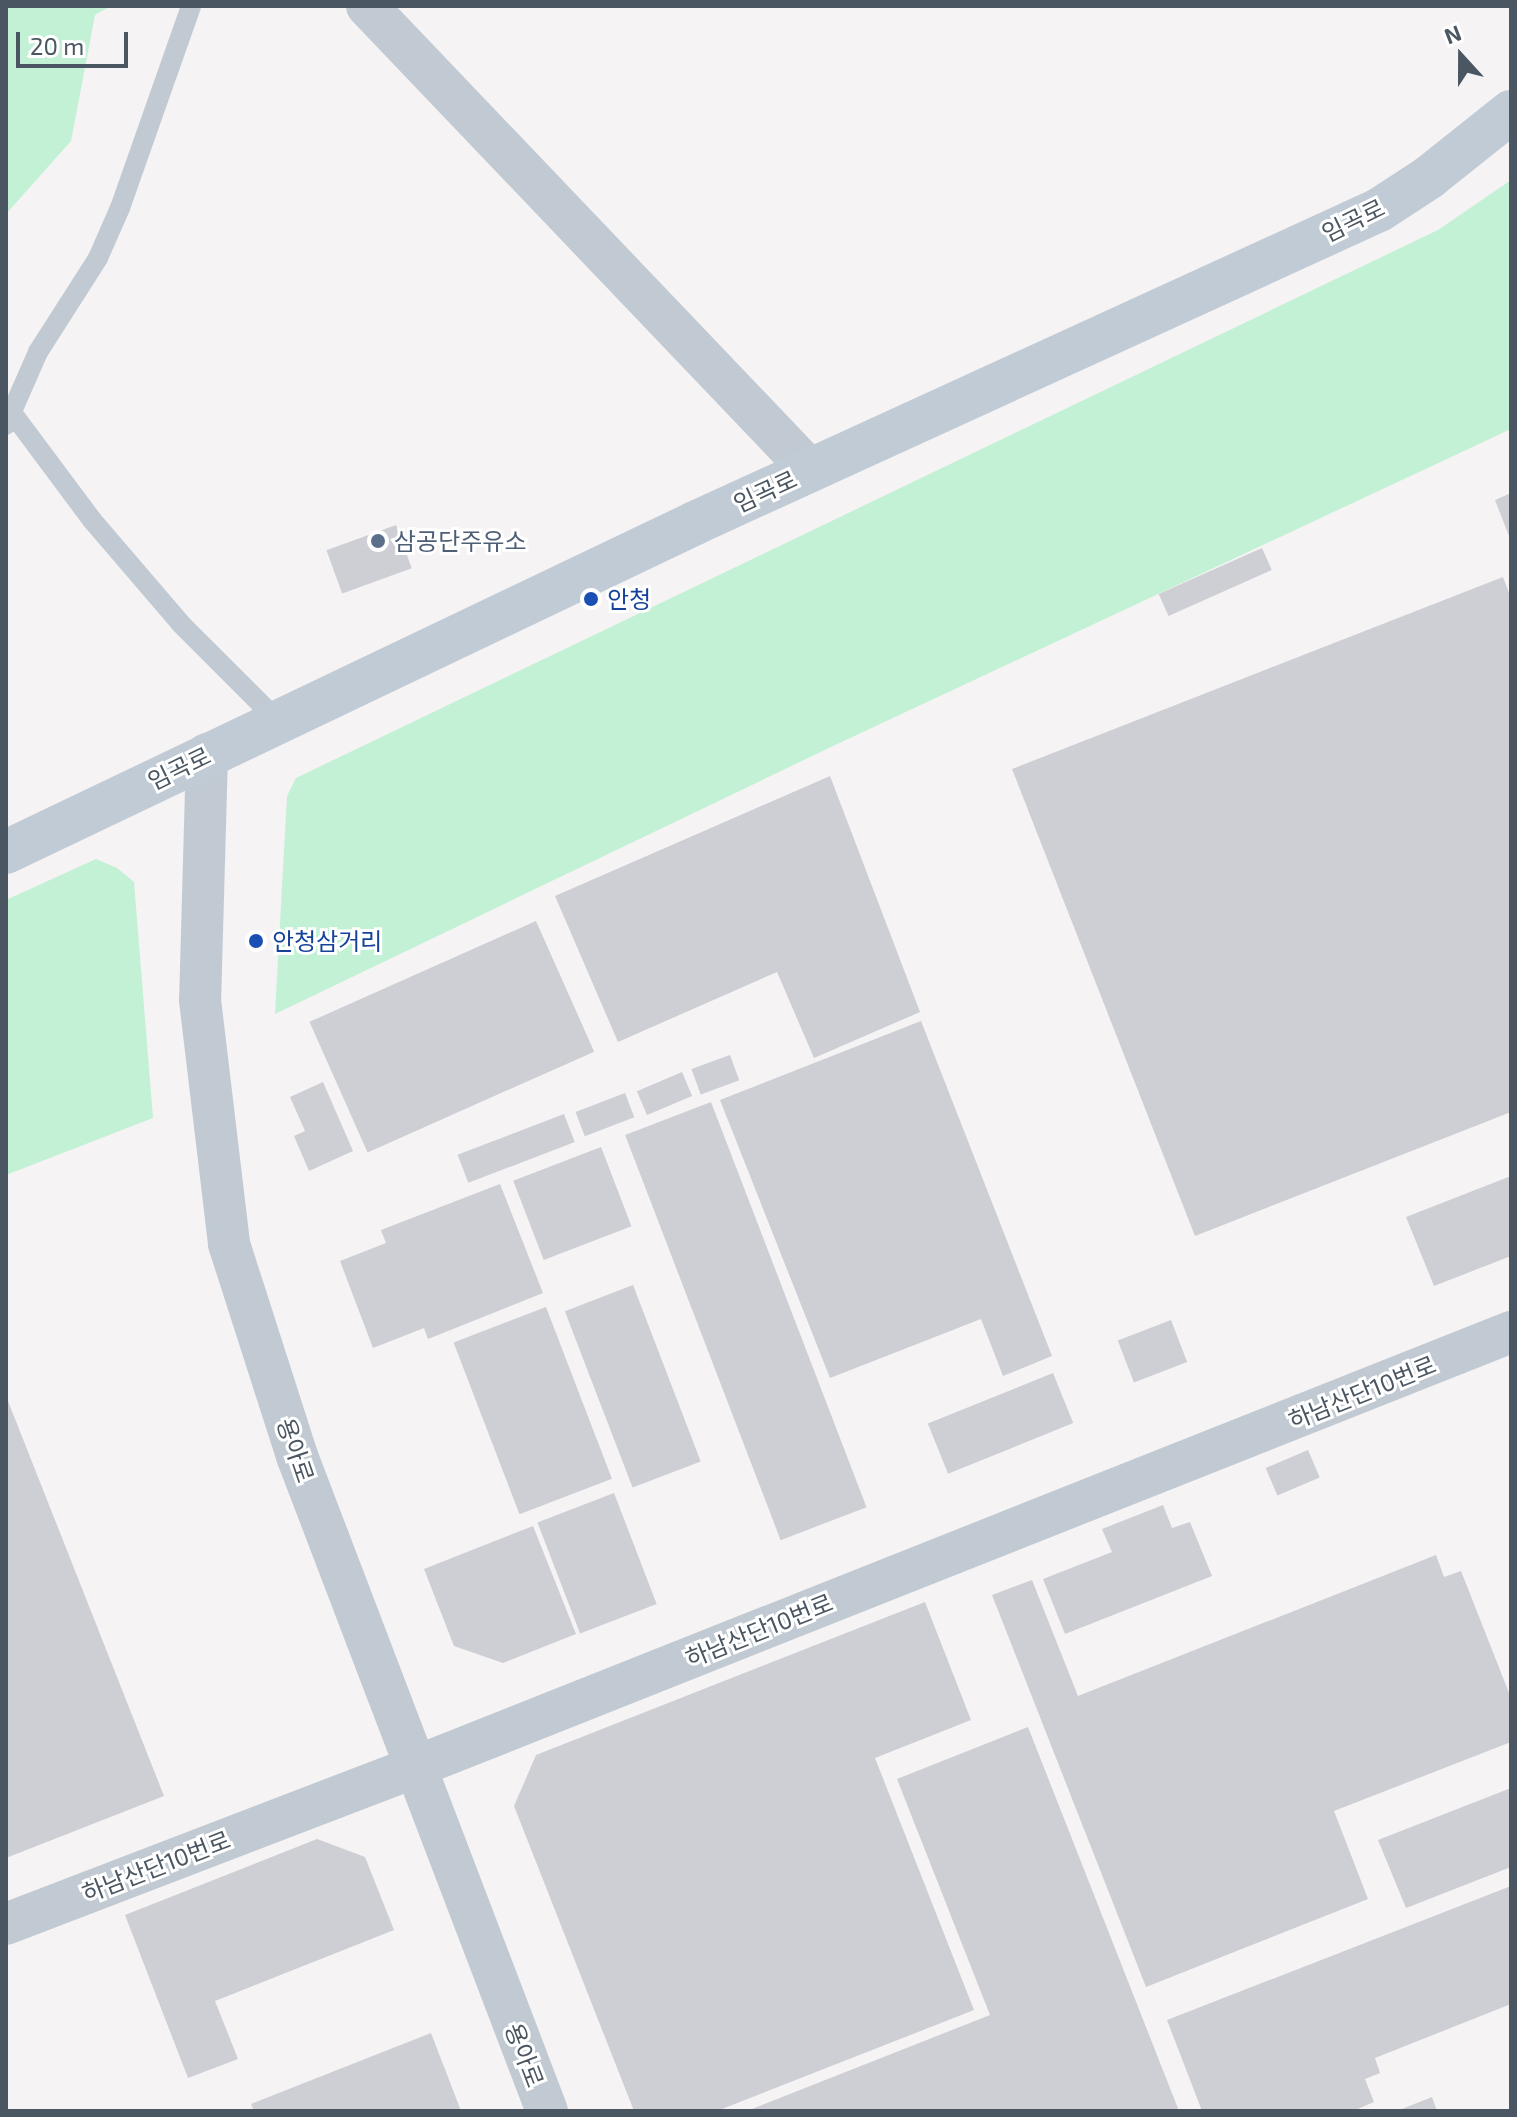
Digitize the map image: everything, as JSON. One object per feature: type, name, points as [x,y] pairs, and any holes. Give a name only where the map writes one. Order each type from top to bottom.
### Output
[{"type":"main road","name":"임곡로","points":[[6,852],[810,470],[1379,210],[1440,169],[1511,112]]},
{"type":"street","points":[[367,6],[810,470]]},
{"type":"street","name":"용아로","points":[[207,754],[200,1000],[229,1244],[297,1456],[547,2111]]},
{"type":"street","name":"하남산단10번로","points":[[6,1924],[415,1767],[1511,1332]]},
{"type":"lane","points":[[191,6],[120,208],[98,258],[38,352],[10,420],[181,624],[278,721]]},
{"type":"green space","points":[[6,6],[111,6],[95,15],[71,141],[6,214]]},
{"type":"green space","points":[[1511,180],[1511,429],[833,746],[275,1014],[287,796],[296,778],[1438,230]]},
{"type":"green space","points":[[96,859],[117,868],[134,882],[153,1118],[6,1175],[6,900]]},
{"type":"building","points":[[1511,493],[1511,535],[1509,536],[1495,500]]},
{"type":"building","points":[[396,525],[412,568],[342,594],[326,550]]},
{"type":"building","points":[[1262,548],[1272,570],[1169,616],[1159,594]]},
{"type":"building","points":[[1503,577],[1511,598],[1511,1112],[1195,1236],[1012,769]]},
{"type":"building","points":[[830,776],[920,1012],[814,1058],[777,972],[618,1042],[555,896]]},
{"type":"building","points":[[536,921],[594,1052],[368,1153],[309,1022]]},
{"type":"building","points":[[921,1021],[1052,1356],[1003,1376],[981,1319],[830,1378],[720,1100]]},
{"type":"building","points":[[730,1055],[739,1080],[701,1094],[691,1069]]},
{"type":"building","points":[[682,1072],[692,1096],[647,1115],[637,1091]]},
{"type":"building","points":[[323,1082],[353,1151],[309,1171],[294,1136],[305,1131],[290,1097]]},
{"type":"building","points":[[625,1093],[634,1117],[585,1136],[576,1112]]},
{"type":"building","points":[[711,1102],[867,1507],[781,1540],[625,1135]]},
{"type":"building","points":[[564,1114],[575,1142],[468,1183],[458,1155]]},
{"type":"building","points":[[601,1147],[631,1226],[544,1260],[513,1181]]},
{"type":"building","points":[[1511,1176],[1511,1256],[1434,1286],[1406,1217]]},
{"type":"building","points":[[500,1184],[543,1293],[428,1339],[424,1328],[373,1348],[340,1261],[386,1243],[381,1230]]},
{"type":"building","points":[[633,1285],[701,1461],[633,1488],[565,1311]]},
{"type":"building","points":[[546,1307],[612,1479],[520,1514],[454,1342]]},
{"type":"building","points":[[1171,1320],[1187,1362],[1134,1382],[1118,1340]]},
{"type":"building","points":[[1053,1373],[1073,1423],[948,1474],[928,1424]]},
{"type":"building","points":[[6,1396],[164,1796],[6,1858]]},
{"type":"building","points":[[1308,1450],[1320,1478],[1277,1496],[1266,1468]]},
{"type":"building","points":[[614,1493],[657,1604],[580,1633],[537,1522]]},
{"type":"building","points":[[1163,1505],[1172,1528],[1190,1522],[1212,1576],[1065,1634],[1043,1579],[1112,1552],[1102,1529]]},
{"type":"building","points":[[533,1526],[576,1634],[503,1663],[454,1646],[424,1569]]},
{"type":"building","points":[[1436,1555],[1444,1577],[1461,1571],[1511,1698],[1511,1742],[1334,1811],[1368,1899],[1146,1987],[992,1595],[1032,1580],[1078,1696]]},
{"type":"building","points":[[925,1602],[971,1720],[875,1758],[974,2010],[717,2111],[634,2111],[514,1806],[536,1755]]},
{"type":"building","points":[[1028,1727],[1179,2111],[747,2111],[990,2015],[897,1779]]},
{"type":"building","points":[[1511,1788],[1511,1867],[1406,1908],[1378,1840]]},
{"type":"building","points":[[317,1839],[365,1857],[394,1930],[215,2001],[238,2059],[188,2078],[125,1915]]},
{"type":"building","points":[[1511,1886],[1511,2004],[1375,2058],[1380,2073],[1365,2079],[1374,2102],[1353,2111],[1202,2111],[1167,2020]]},
{"type":"building","points":[[431,2033],[461,2111],[254,2111],[251,2104]]},
{"type":"building","points":[[1432,2097],[1437,2111],[1397,2111]]},
{"type":"place","name":"삼공단주유소","points":[[378,541]]},
{"type":"place","name":"안청","points":[[591,599]]},
{"type":"place","name":"안청삼거리","points":[[256,941]]}]
